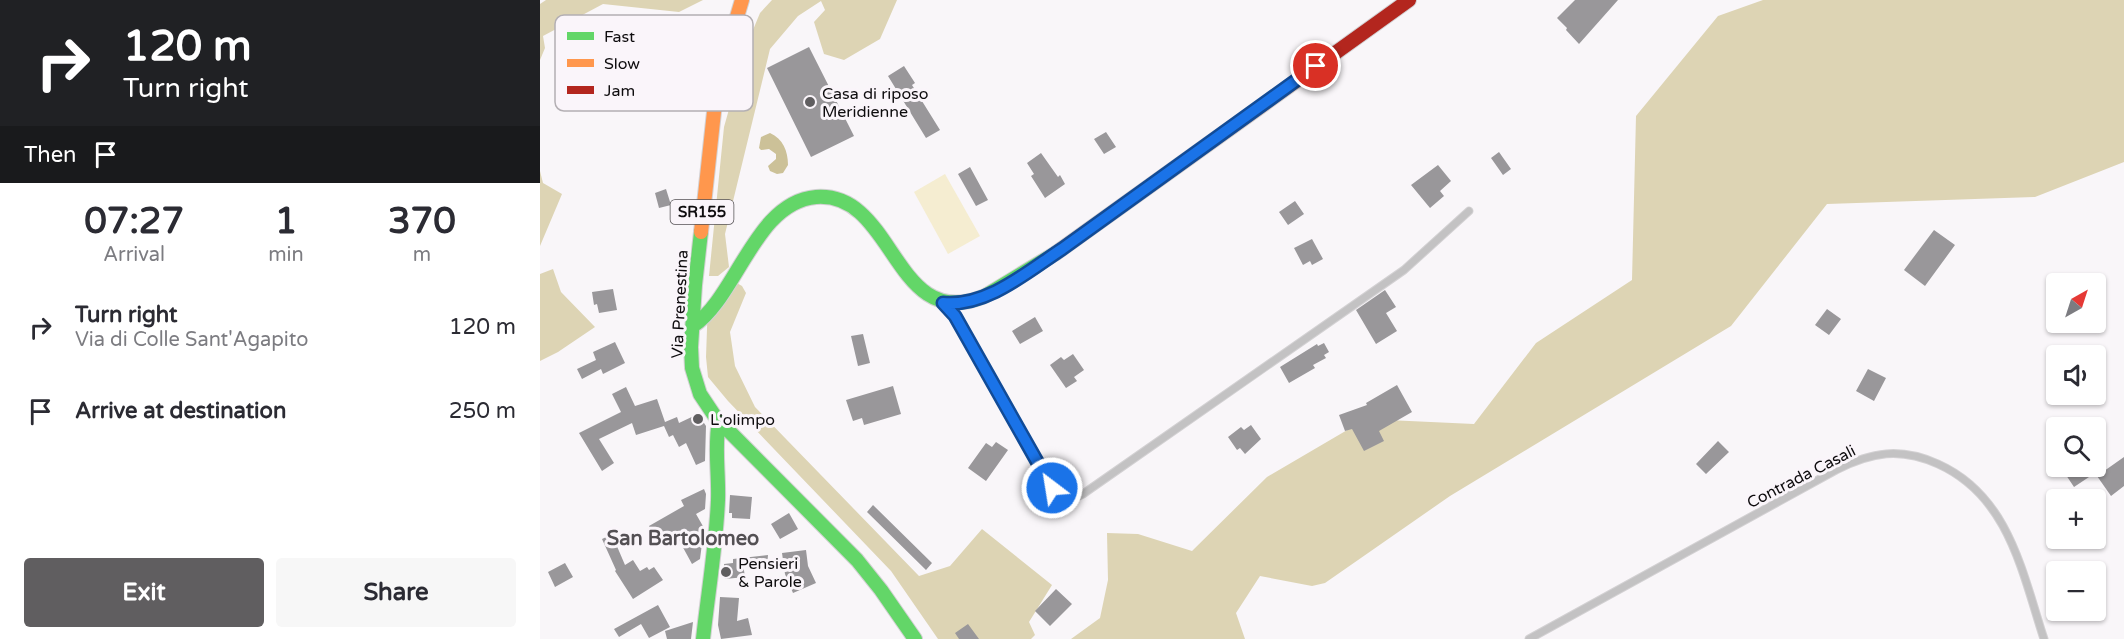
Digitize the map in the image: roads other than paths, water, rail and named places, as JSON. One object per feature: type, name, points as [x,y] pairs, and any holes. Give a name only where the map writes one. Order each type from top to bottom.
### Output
[{"type":"street","name":"Via Prenestina","points":[[738,15],[742,0]]},
{"type":"street","points":[[693,326],[711,310],[770,223],[792,205],[813,197],[837,200],[863,215],[917,288],[927,297],[943,303],[960,303],[994,292],[1032,268],[1409,0]]},
{"type":"street","name":"Via Prenestina","points":[[714,111],[694,285],[691,358],[694,378],[704,400],[719,421],[857,560],[915,639]]},
{"type":"street","points":[[703,639],[718,503],[715,443],[719,421]]},
{"type":"lane","points":[[943,303],[955,316],[1058,498],[1071,500],[1083,494],[1404,270],[1469,211]]},
{"type":"lane","name":"Contrada Casali","points":[[1529,639],[1836,470],[1861,459],[1893,453],[1917,456],[1951,470],[1975,487],[1987,500],[2001,521],[2013,547],[2044,639]]},
{"type":"place","name":"Casa di riposo Meridienne","points":[[810,102]]},
{"type":"place","name":"L'olimpo","points":[[698,419]]},
{"type":"place","name":"Pensieri & Parole","points":[[726,572]]},
{"type":"district","name":"San Bartolomeo","points":[[683,538]]}]
